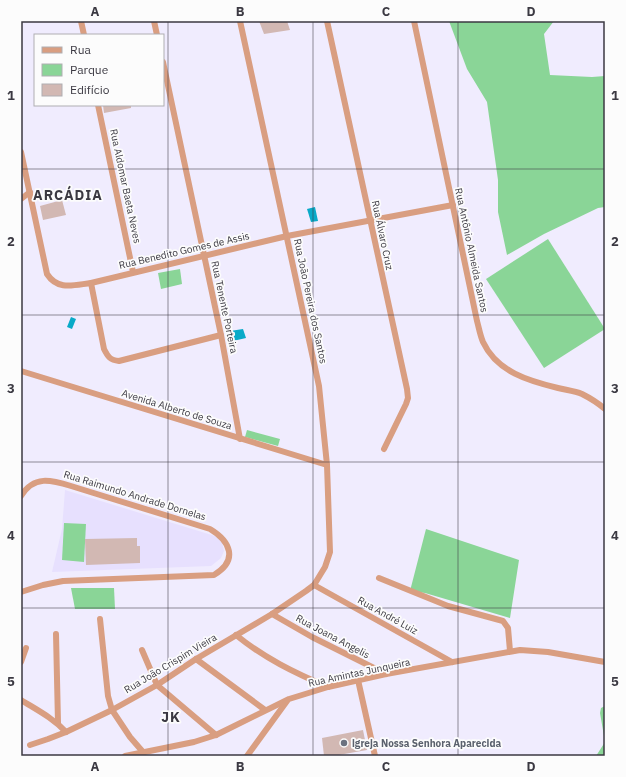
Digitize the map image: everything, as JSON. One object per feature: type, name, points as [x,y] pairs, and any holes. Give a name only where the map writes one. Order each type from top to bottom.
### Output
[{"type":"street","points":[[81,21],[84,34]]},
{"type":"street","points":[[154,21],[157,34]]},
{"type":"street","name":"Rua João Pereira dos Santos","points":[[240,21],[318,386],[327,466],[330,552],[325,567],[314,585]]},
{"type":"street","name":"Rua Álvaro Cruz","points":[[327,21],[407,389],[408,398],[406,404],[384,449]]},
{"type":"street","name":"Rua Antônio Almeida Santos","points":[[414,21],[477,321],[483,341],[491,354],[503,366],[518,376],[534,382],[581,394],[605,409]]},
{"type":"street","name":"Rua Tenente Porteira","points":[[164,67],[221,335],[240,439]]},
{"type":"street","name":"Rua Aldomar Baeta Neves","points":[[98,106],[133,272]]},
{"type":"street","name":"Rua Benedito Gomes de Assis","points":[[21,152],[23,169],[30,192],[47,274],[52,281],[66,286],[91,283],[287,236],[453,205]]},
{"type":"street","points":[[21,199],[30,192]]},
{"type":"street","points":[[91,283],[104,349],[111,360],[119,361],[221,335]]},
{"type":"street","name":"Avenida Alberto de Souza","points":[[21,371],[327,466]]},
{"type":"street","name":"Rua Raimundo Andrade Dornelas","points":[[21,496],[26,488],[38,481],[50,480],[210,529],[219,535],[227,544],[230,555],[227,565],[222,571],[214,575],[63,580],[21,592]]},
{"type":"street","points":[[380,578],[448,606],[503,621],[508,628],[510,652]]},
{"type":"street","name":"Rua João Crispim Vieira","points":[[30,745],[66,732],[112,710],[157,685],[196,659],[272,614],[314,585]]},
{"type":"street","name":"Rua André Luiz","points":[[314,585],[452,662]]},
{"type":"street","name":"Rua Joana Angelis","points":[[272,614],[312,637],[386,674]]},
{"type":"street","points":[[100,619],[108,696],[112,710],[128,734],[143,752]]},
{"type":"street","points":[[56,634],[58,723]]},
{"type":"street","points":[[236,636],[251,648],[279,665],[328,687]]},
{"type":"street","points":[[21,662],[26,648]]},
{"type":"street","points":[[142,650],[157,685],[216,735]]},
{"type":"street","name":"Rua Amintas Junqueira","points":[[125,756],[194,742],[216,735],[289,698],[328,687],[386,674],[510,652],[534,650],[605,662]]},
{"type":"street","points":[[196,659],[264,710]]},
{"type":"street","points":[[358,680],[375,756]]},
{"type":"street","points":[[247,756],[289,698]]},
{"type":"street","points":[[21,700],[58,723],[66,732]]},
{"type":"shaded area","points":[[65,490],[215,536],[222,542],[224,551],[221,558],[211,566],[52,572],[62,529]]},
{"type":"green space","points":[[449,21],[554,21],[544,34],[550,75],[592,77],[605,76],[605,207],[598,208],[544,234],[507,255],[498,212],[498,180],[487,102],[467,69]]},
{"type":"green space","points":[[548,239],[605,329],[544,368],[486,279]]},
{"type":"green space","points":[[180,269],[182,284],[161,289],[158,273]]},
{"type":"green space","points":[[247,430],[280,439],[278,446],[245,437]]},
{"type":"green space","points":[[64,523],[86,524],[84,562],[62,560]]},
{"type":"green space","points":[[426,529],[519,560],[510,618],[425,593],[410,591]]},
{"type":"green space","points":[[71,588],[114,588],[115,609],[75,609]]},
{"type":"green space","points":[[605,706],[605,742],[600,713],[601,708]]},
{"type":"green space","points":[[605,742],[605,756],[596,756]]},
{"type":"water","points":[[315,207],[318,221],[311,222],[307,209]]},
{"type":"water","points":[[71,317],[76,319],[72,329],[67,327]]},
{"type":"water","points":[[243,329],[246,338],[233,341],[230,331]]},
{"type":"building","points":[[259,21],[287,21],[290,30],[264,34]]},
{"type":"building","points":[[103,106],[131,106],[131,108],[104,113]]},
{"type":"building","points":[[62,200],[66,215],[43,220],[40,206]]},
{"type":"building","points":[[137,538],[137,546],[140,546],[140,563],[86,565],[85,539]]},
{"type":"building","name":"igreja Nossa Senhora Aparecida","points":[[363,730],[367,750],[333,756],[324,756],[322,738]]},
{"type":"place","name":"igreja Nossa Senhora Aparecida","points":[[344,743]]},
{"type":"district","name":"ARCÁDIA","points":[[68,195]]},
{"type":"district","name":"JK","points":[[171,717]]}]
